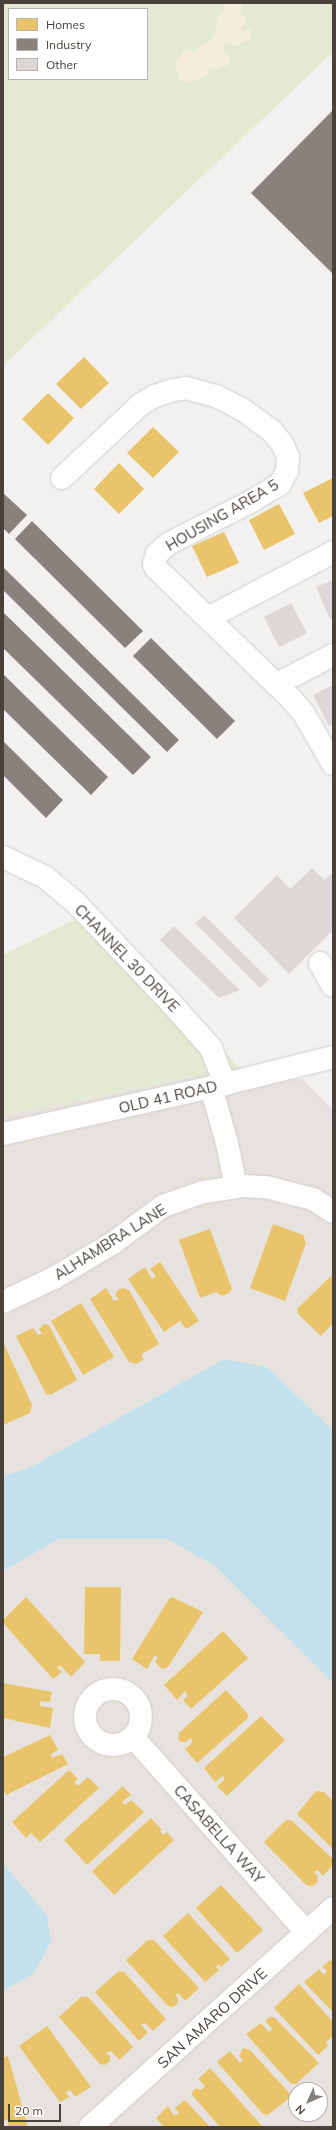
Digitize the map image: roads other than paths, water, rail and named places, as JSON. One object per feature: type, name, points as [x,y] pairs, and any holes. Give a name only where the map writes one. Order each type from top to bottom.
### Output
[{"type":"street","name":"HOUSING AREA 5","points":[[62,478],[141,404],[155,396],[174,390],[186,388],[216,396],[243,410],[271,430],[283,445],[288,457],[287,471],[280,484],[252,501],[168,544],[154,558],[156,568],[277,684],[304,714],[333,764]]},
{"type":"street","points":[[208,618],[333,552]]},
{"type":"street","points":[[277,684],[333,655]]},
{"type":"street","name":"CHANNEL 30 DRIVE","points":[[3,857],[44,877],[74,901],[171,1003],[211,1048],[236,1187]]},
{"type":"street","points":[[320,963],[333,986]]},
{"type":"street","name":"OLD 41 ROAD","points":[[3,1134],[333,1057]]},
{"type":"street","name":"ALHAMBRA LANE","points":[[3,1302],[54,1278],[107,1247],[163,1206],[203,1192],[236,1187],[266,1187],[289,1191],[313,1199],[333,1212]]},
{"type":"street","name":"CASABELLA WAY","points":[[133,1736],[306,1932]]},
{"type":"street","name":"SAN AMARO DRIVE","points":[[90,2127],[333,1908]]},
{"type":"water","points":[[224,1359],[267,1367],[333,1430],[333,1683],[215,1566],[167,1539],[59,1539],[3,1571],[3,1476],[33,1466]]},
{"type":"water","points":[[3,1863],[47,1915],[51,1942],[33,1974],[3,1991]]}]
